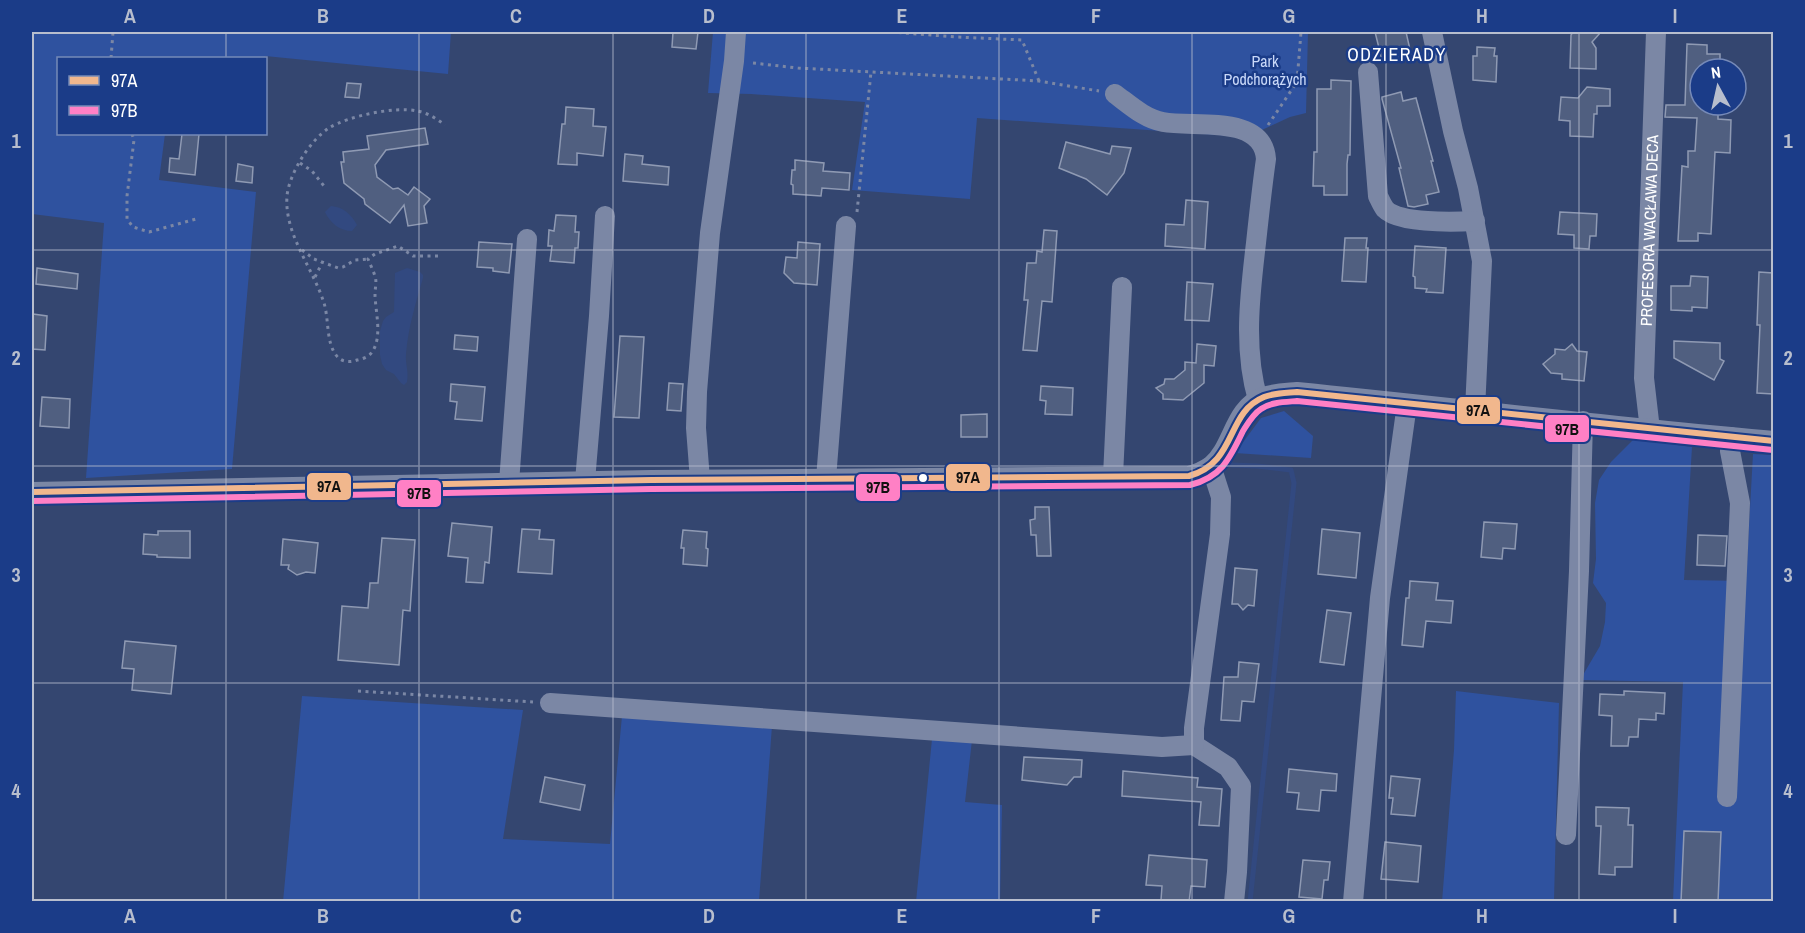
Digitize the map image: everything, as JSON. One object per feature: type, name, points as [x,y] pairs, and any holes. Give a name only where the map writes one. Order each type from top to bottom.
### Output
[{"type":"street","points":[[700,480],[696,428],[697,392],[710,233],[736,32]]},
{"type":"street","points":[[1432,32],[1482,261],[1475,410]]},
{"type":"street","name":"PROFESORA WACŁAWA DECA","points":[[1650,430],[1644,378],[1656,32]]},
{"type":"street","points":[[1368,72],[1378,196],[1384,208],[1396,216],[1426,221],[1475,221]]},
{"type":"street","points":[[1115,94],[1143,115],[1162,122],[1244,130],[1257,138],[1265,149],[1266,159],[1250,311],[1250,366],[1258,400]]},
{"type":"street","points":[[585,481],[605,216]]},
{"type":"street","points":[[826,478],[846,228]]},
{"type":"street","points":[[509,483],[527,239]]},
{"type":"street","points":[[1113,476],[1122,287]]},
{"type":"street","points":[[32,492],[585,481],[1189,476],[1211,466],[1224,449],[1241,416],[1258,400],[1276,394],[1297,392],[1773,441]]},
{"type":"street","points":[[1353,902],[1380,598],[1407,404]]},
{"type":"street","points":[[1566,835],[1579,571],[1583,421]]},
{"type":"street","points":[[1727,797],[1740,503],[1730,451],[1731,437]]},
{"type":"street","points":[[1194,745],[1194,728],[1220,534],[1221,497],[1211,466]]},
{"type":"street","points":[[550,703],[1150,746],[1194,745],[1228,767],[1241,786],[1234,902]]},
{"type":"path","points":[[111,57],[113,32]]},
{"type":"path","points":[[891,32],[957,38],[1022,40],[1040,81]]},
{"type":"path","points":[[1257,138],[1297,82],[1301,32]]},
{"type":"path","points":[[734,61],[798,68],[1040,81],[1115,94]]},
{"type":"path","points":[[846,228],[855,230],[871,72]]},
{"type":"path","points":[[368,259],[376,283],[378,328],[373,352],[353,362],[345,362],[337,357],[332,348],[324,304],[299,247],[288,212],[287,195],[292,175],[319,137],[330,127],[371,114],[404,110],[432,116],[445,125]]},
{"type":"path","points":[[132,135],[134,140],[127,196],[127,219],[133,227],[149,232],[196,219]]},
{"type":"path","points":[[300,163],[312,171],[324,186]]},
{"type":"path","points":[[299,247],[322,263],[338,268],[355,260],[368,259],[375,254],[398,246],[413,256],[438,256]]},
{"type":"path","points":[[314,279],[322,263]]},
{"type":"path","points":[[358,691],[550,703]]},
{"type":"green space","points":[[32,32],[451,32],[448,74],[265,56],[57,57],[57,135],[165,135],[159,180],[256,192],[232,469],[86,478],[104,223],[32,214]]},
{"type":"green space","name":"Park Podchorążych","points":[[713,32],[1308,32],[1306,113],[1290,117],[1247,137],[977,118],[970,199],[852,190],[865,102],[708,93]]},
{"type":"green space","points":[[1284,411],[1313,436],[1311,458],[1235,453],[1261,418]]},
{"type":"green space","points":[[1634,439],[1692,447],[1684,580],[1746,581],[1753,454],[1773,455],[1773,901],[1673,901],[1683,682],[1580,680],[1600,646],[1605,622],[1606,603],[1593,583],[1596,559],[1595,503],[1599,480],[1611,462]]},
{"type":"green space","points":[[1456,691],[1559,703],[1554,901],[1442,902],[1454,750]]},
{"type":"green space","points":[[302,696],[523,710],[503,839],[610,844],[622,716],[772,726],[759,901],[283,902]]},
{"type":"green space","points":[[932,739],[972,740],[965,802],[1002,805],[1000,901],[916,902]]},
{"type":"shaded area","points":[[331,206],[343,210],[352,218],[357,225],[352,231],[336,226],[330,220],[325,212]]},
{"type":"shaded area","points":[[407,268],[420,272],[423,278],[409,335],[406,357],[407,382],[404,385],[382,364],[380,331],[383,321],[394,312],[395,273]]},
{"type":"building","points":[[673,32],[698,32],[696,49],[672,47]]},
{"type":"building","points":[[1375,32],[1406,32],[1411,54],[1382,60]]},
{"type":"building","points":[[1573,32],[1601,32],[1592,42],[1596,48],[1596,69],[1570,68]]},
{"type":"building","points":[[1687,44],[1707,45],[1707,54],[1720,54],[1720,57],[1688,57],[1688,117],[1718,117],[1718,119],[1731,120],[1730,153],[1715,152],[1711,234],[1698,233],[1698,241],[1678,241],[1682,166],[1688,167],[1688,151],[1695,151],[1697,118],[1665,117],[1666,105],[1685,105]]},
{"type":"building","points":[[1477,47],[1495,48],[1496,82],[1473,80],[1473,56],[1477,56]]},
{"type":"building","points":[[1331,80],[1351,81],[1347,195],[1324,195],[1324,186],[1313,186],[1314,152],[1317,152],[1317,89],[1331,89]]},
{"type":"building","points":[[347,83],[361,84],[359,98],[345,97]]},
{"type":"building","points":[[1587,87],[1610,89],[1610,106],[1597,106],[1597,114],[1594,114],[1593,137],[1570,136],[1570,121],[1559,120],[1561,97],[1578,98]]},
{"type":"building","points":[[1401,92],[1403,101],[1416,98],[1439,192],[1426,195],[1428,204],[1414,207],[1408,206],[1399,168],[1401,168],[1382,99],[1382,97]]},
{"type":"building","points":[[566,107],[594,109],[593,126],[606,127],[603,156],[577,153],[577,165],[558,164]]},
{"type":"building","points":[[425,128],[428,144],[386,150],[375,165],[377,177],[393,189],[398,188],[408,195],[414,187],[430,199],[424,206],[427,223],[408,226],[404,205],[390,223],[365,204],[364,199],[344,183],[341,162],[344,162],[343,152],[369,149],[367,136]]},
{"type":"building","points":[[182,135],[199,135],[195,175],[169,172],[170,158],[179,159]]},
{"type":"building","points":[[1066,142],[1110,154],[1112,146],[1131,148],[1124,173],[1107,195],[1086,179],[1059,168]]},
{"type":"building","points":[[625,154],[643,156],[642,164],[669,167],[668,185],[623,181]]},
{"type":"building","points":[[795,160],[824,163],[823,171],[850,173],[849,190],[822,188],[821,196],[793,194],[791,184]]},
{"type":"building","points":[[238,164],[253,167],[252,183],[236,181]]},
{"type":"building","points":[[1186,200],[1208,202],[1205,249],[1165,246],[1166,224],[1184,225]]},
{"type":"building","points":[[1560,212],[1597,214],[1596,236],[1590,236],[1589,249],[1574,248],[1574,235],[1558,234]]},
{"type":"building","points":[[556,215],[576,216],[575,232],[579,232],[574,263],[550,261],[552,246],[548,246],[549,230],[554,231]]},
{"type":"building","points":[[1044,230],[1057,231],[1052,302],[1042,301],[1037,351],[1023,350],[1028,300],[1024,300],[1027,263],[1036,263],[1037,251],[1042,252]]},
{"type":"building","points":[[1345,238],[1367,238],[1366,282],[1342,281]]},
{"type":"building","points":[[479,242],[512,244],[509,273],[493,271],[493,268],[477,267]]},
{"type":"building","points":[[798,242],[820,244],[817,285],[794,283],[784,273],[786,257],[797,258]]},
{"type":"building","points":[[1415,246],[1446,248],[1443,293],[1426,292],[1427,289],[1415,288],[1415,277],[1413,276]]},
{"type":"building","points":[[37,268],[78,274],[77,289],[36,284]]},
{"type":"building","points":[[1759,272],[1773,273],[1773,394],[1757,393],[1760,325],[1757,325]]},
{"type":"building","points":[[1691,276],[1708,277],[1707,308],[1692,307],[1692,311],[1671,310],[1671,286],[1690,286]]},
{"type":"building","points":[[1187,282],[1213,284],[1209,321],[1185,320]]},
{"type":"building","points":[[33,314],[47,316],[45,350],[32,349]]},
{"type":"building","points":[[455,335],[478,337],[477,351],[454,349]]},
{"type":"building","points":[[620,336],[644,337],[639,418],[614,417]]},
{"type":"building","points":[[1674,341],[1720,343],[1720,359],[1724,361],[1714,380],[1674,358]]},
{"type":"building","points":[[1197,344],[1216,346],[1214,366],[1204,365],[1204,383],[1183,400],[1163,399],[1163,394],[1156,388],[1164,384],[1165,379],[1174,379],[1185,370],[1185,362],[1196,363]]},
{"type":"building","points":[[1572,344],[1577,351],[1587,352],[1584,381],[1562,379],[1562,374],[1551,373],[1543,364],[1555,354],[1555,349],[1565,350]]},
{"type":"building","points":[[669,383],[683,384],[681,411],[667,410]]},
{"type":"building","points":[[451,384],[485,387],[482,421],[455,419],[457,402],[450,401]]},
{"type":"building","points":[[1041,386],[1073,388],[1072,415],[1045,414],[1046,401],[1040,400]]},
{"type":"building","points":[[42,397],[70,399],[69,428],[40,426]]},
{"type":"building","points":[[987,414],[987,437],[961,437],[961,415]]},
{"type":"building","points":[[1035,507],[1049,507],[1051,556],[1037,556],[1036,535],[1031,535],[1030,520],[1035,519]]},
{"type":"building","points":[[1484,522],[1517,524],[1515,549],[1503,548],[1502,559],[1481,557]]},
{"type":"building","points":[[452,523],[492,527],[489,563],[485,562],[483,583],[466,582],[468,558],[448,556]]},
{"type":"building","points":[[522,529],[540,530],[539,539],[554,540],[552,574],[518,572]]},
{"type":"building","points":[[1322,529],[1360,533],[1356,578],[1318,574]]},
{"type":"building","points":[[683,530],[707,532],[707,566],[683,564],[684,548],[681,548]]},
{"type":"building","points":[[158,531],[190,531],[190,558],[157,557],[157,555],[143,554],[144,534],[158,535]]},
{"type":"building","points":[[1698,535],[1727,536],[1725,566],[1697,565]]},
{"type":"building","points":[[382,538],[415,540],[410,611],[403,610],[399,665],[338,660],[342,606],[368,608],[370,583],[378,583]]},
{"type":"building","points":[[283,539],[318,543],[315,573],[306,572],[297,575],[288,569],[289,565],[281,565]]},
{"type":"building","points":[[1235,568],[1257,570],[1254,606],[1248,605],[1243,610],[1238,604],[1232,604]]},
{"type":"building","points":[[1410,581],[1438,583],[1436,600],[1453,601],[1451,623],[1426,621],[1423,647],[1402,645],[1406,598],[1409,598]]},
{"type":"building","points":[[1327,610],[1351,613],[1344,665],[1320,662]]},
{"type":"building","points":[[125,641],[176,646],[171,694],[132,690],[134,669],[122,668]]},
{"type":"building","points":[[1239,662],[1259,664],[1254,702],[1242,701],[1240,721],[1221,720],[1224,677],[1238,677]]},
{"type":"building","points":[[1624,691],[1665,693],[1664,714],[1656,713],[1656,720],[1639,719],[1638,737],[1629,737],[1628,746],[1611,746],[1612,716],[1599,715],[1600,694],[1624,695]]},
{"type":"building","points":[[1024,757],[1082,760],[1081,777],[1074,777],[1067,785],[1022,780]]},
{"type":"building","points":[[1289,769],[1337,774],[1336,791],[1321,790],[1319,811],[1297,809],[1299,793],[1287,792]]},
{"type":"building","points":[[1123,771],[1198,778],[1197,787],[1222,789],[1219,826],[1199,825],[1201,802],[1122,796]]},
{"type":"building","points":[[1391,776],[1420,779],[1415,816],[1391,814],[1393,798],[1389,798]]},
{"type":"building","points":[[545,777],[585,785],[580,810],[540,802]]},
{"type":"building","points":[[1596,807],[1629,808],[1628,825],[1633,825],[1632,867],[1615,867],[1615,875],[1599,874],[1601,826],[1596,826]]},
{"type":"building","points":[[1684,831],[1721,832],[1718,902],[1681,902]]},
{"type":"building","points":[[1385,842],[1421,846],[1418,882],[1381,879]]},
{"type":"building","points":[[1149,855],[1207,860],[1205,887],[1191,886],[1189,902],[1161,900],[1162,886],[1146,885]]},
{"type":"building","points":[[1303,860],[1330,862],[1328,880],[1324,880],[1322,899],[1299,897]]},
{"type":"waterway","points":[[1232,465],[1291,470],[1294,483],[1250,902]]},
{"type":"transit line","name":"97A","points":[[32,492],[651,480],[1189,476],[1205,469],[1216,460],[1243,414],[1252,404],[1264,397],[1297,392],[1774,441]]},
{"type":"transit line","name":"97B","points":[[32,501],[651,489],[1190,485],[1210,477],[1224,465],[1243,431],[1258,411],[1274,404],[1297,401],[1773,450]]},
{"type":"district","name":"ODZIERADY","points":[[1397,54]]}]
